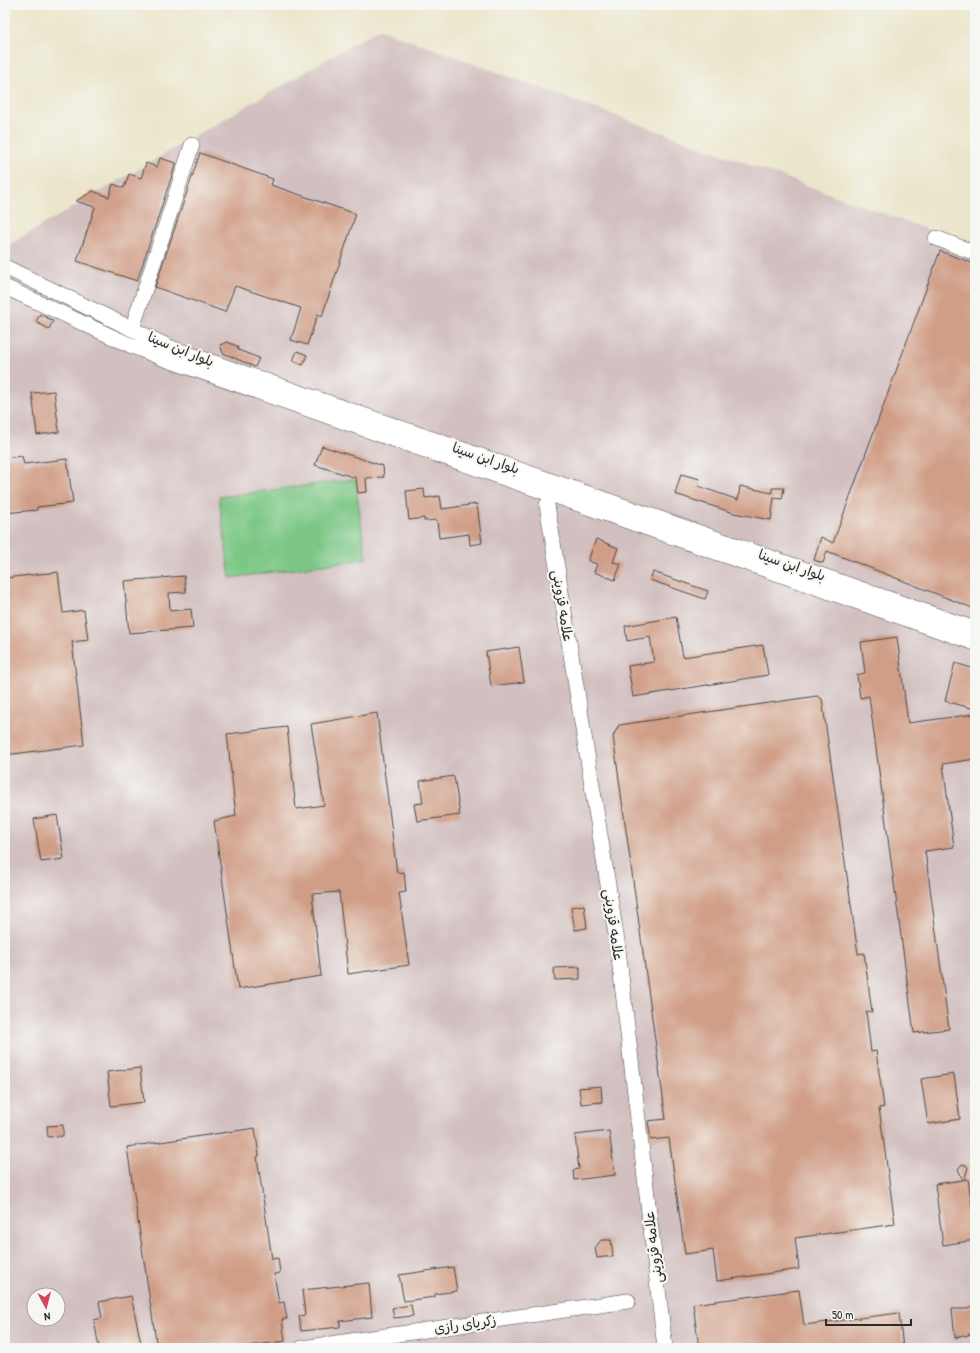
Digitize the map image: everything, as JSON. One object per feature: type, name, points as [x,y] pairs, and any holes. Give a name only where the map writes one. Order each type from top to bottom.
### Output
[{"type":"street","points":[[132,329],[192,145]]},
{"type":"street","points":[[936,238],[975,253]]},
{"type":"street","name":"بلوار ابن سینا","points":[[5,267],[132,329],[184,352],[975,629]]},
{"type":"street","name":"بلوار ابن سینا","points":[[5,287],[132,346],[165,359],[975,642]]},
{"type":"street","name":"علامه قزوینی","points":[[547,505],[617,941],[665,1348]]},
{"type":"street","name":"زکریای رازی","points":[[302,1348],[628,1301]]},
{"type":"shaded area","points":[[379,29],[975,247],[975,1348],[5,1348],[5,247]]},
{"type":"green space","points":[[355,479],[366,559],[230,578],[219,497]]},
{"type":"building","points":[[200,153],[273,179],[271,185],[356,214],[322,316],[318,314],[307,345],[291,340],[301,308],[235,286],[225,312],[155,287]]},
{"type":"building","points":[[160,158],[176,163],[137,281],[77,261],[95,207],[76,201],[93,191],[109,197],[113,184],[124,188],[129,174],[141,178],[146,163],[157,167]]},
{"type":"building","points":[[940,251],[975,264],[975,609],[827,551],[823,563],[814,560],[821,537],[833,543]]},
{"type":"building","points":[[40,314],[53,321],[49,329],[36,322]]},
{"type":"building","points":[[227,342],[237,346],[238,350],[259,358],[255,367],[223,353],[220,345]]},
{"type":"building","points":[[297,351],[307,355],[303,365],[293,361]]},
{"type":"building","points":[[54,391],[59,432],[37,435],[32,393]]},
{"type":"building","points":[[322,446],[383,466],[384,477],[366,478],[367,492],[358,493],[356,478],[315,465]]},
{"type":"building","points":[[22,456],[24,464],[67,459],[73,503],[37,507],[37,510],[5,513],[5,458]]},
{"type":"building","points":[[681,474],[700,479],[698,486],[738,500],[740,486],[772,493],[772,488],[784,488],[782,499],[774,498],[771,520],[734,513],[675,494]]},
{"type":"building","points":[[424,489],[425,498],[440,496],[442,509],[477,504],[482,543],[470,545],[469,534],[439,538],[437,520],[424,521],[424,518],[409,520],[406,491]]},
{"type":"building","points":[[596,539],[618,548],[613,562],[621,564],[615,580],[594,572],[597,564],[588,561]]},
{"type":"building","points":[[58,572],[63,613],[84,610],[88,640],[72,642],[84,745],[5,755],[5,578]]},
{"type":"building","points":[[653,572],[708,591],[705,599],[650,580]]},
{"type":"building","points":[[184,576],[186,592],[169,593],[170,611],[191,609],[193,628],[129,633],[124,581]]},
{"type":"building","points":[[676,617],[683,657],[763,645],[768,675],[633,697],[628,666],[654,662],[650,637],[627,641],[625,626]]},
{"type":"building","points":[[897,637],[908,723],[975,714],[975,759],[943,764],[954,847],[925,851],[949,1029],[914,1033],[869,696],[860,698],[857,675],[865,673],[861,642]]},
{"type":"building","points":[[519,647],[524,682],[491,686],[486,652]]},
{"type":"building","points":[[955,663],[975,669],[975,709],[945,701]]},
{"type":"building","points":[[817,696],[822,699],[858,954],[864,953],[872,1012],[866,1011],[871,1052],[876,1051],[884,1107],[879,1108],[895,1224],[795,1238],[799,1269],[717,1281],[713,1250],[685,1254],[669,1138],[651,1140],[648,1121],[666,1119],[613,736],[619,725]]},
{"type":"building","points":[[377,713],[397,873],[404,872],[406,892],[399,893],[409,965],[348,974],[339,892],[312,894],[321,976],[238,989],[214,821],[236,816],[227,734],[287,727],[296,809],[324,805],[311,724]]},
{"type":"building","points":[[454,776],[460,815],[417,821],[414,804],[423,803],[420,781]]},
{"type":"building","points":[[57,815],[64,859],[41,862],[34,819]]},
{"type":"building","points":[[584,905],[587,928],[575,930],[571,907]]},
{"type":"building","points":[[580,967],[580,979],[555,980],[554,968]]},
{"type":"building","points":[[140,1068],[144,1102],[111,1106],[107,1072]]},
{"type":"building","points":[[954,1074],[960,1119],[928,1124],[921,1079]]},
{"type":"building","points":[[601,1086],[602,1102],[581,1104],[579,1088]]},
{"type":"building","points":[[63,1125],[63,1136],[48,1137],[47,1126]]},
{"type":"building","points":[[255,1128],[259,1156],[257,1157],[272,1259],[278,1258],[280,1273],[274,1274],[279,1303],[284,1302],[287,1319],[282,1319],[285,1341],[235,1348],[157,1348],[127,1147]]},
{"type":"building","points":[[609,1131],[615,1175],[574,1180],[573,1170],[579,1169],[575,1135]]},
{"type":"building","points":[[962,1164],[966,1165],[968,1168],[964,1180],[968,1179],[975,1227],[975,1240],[943,1245],[935,1184],[963,1180],[958,1169]]},
{"type":"building","points":[[601,1240],[611,1240],[613,1256],[597,1258],[595,1248]]},
{"type":"building","points":[[453,1267],[457,1291],[435,1294],[435,1297],[404,1301],[399,1275]]},
{"type":"building","points":[[369,1283],[372,1317],[340,1321],[340,1327],[301,1331],[299,1316],[305,1315],[302,1290]]},
{"type":"building","points":[[799,1290],[804,1325],[899,1313],[903,1348],[699,1348],[693,1304]]},
{"type":"building","points":[[131,1296],[142,1348],[99,1348],[94,1320],[102,1318],[99,1302]]},
{"type":"building","points":[[411,1305],[413,1316],[394,1318],[392,1308]]},
{"type":"building","points":[[973,1305],[975,1336],[970,1334],[955,1338],[952,1309],[966,1309]]}]
